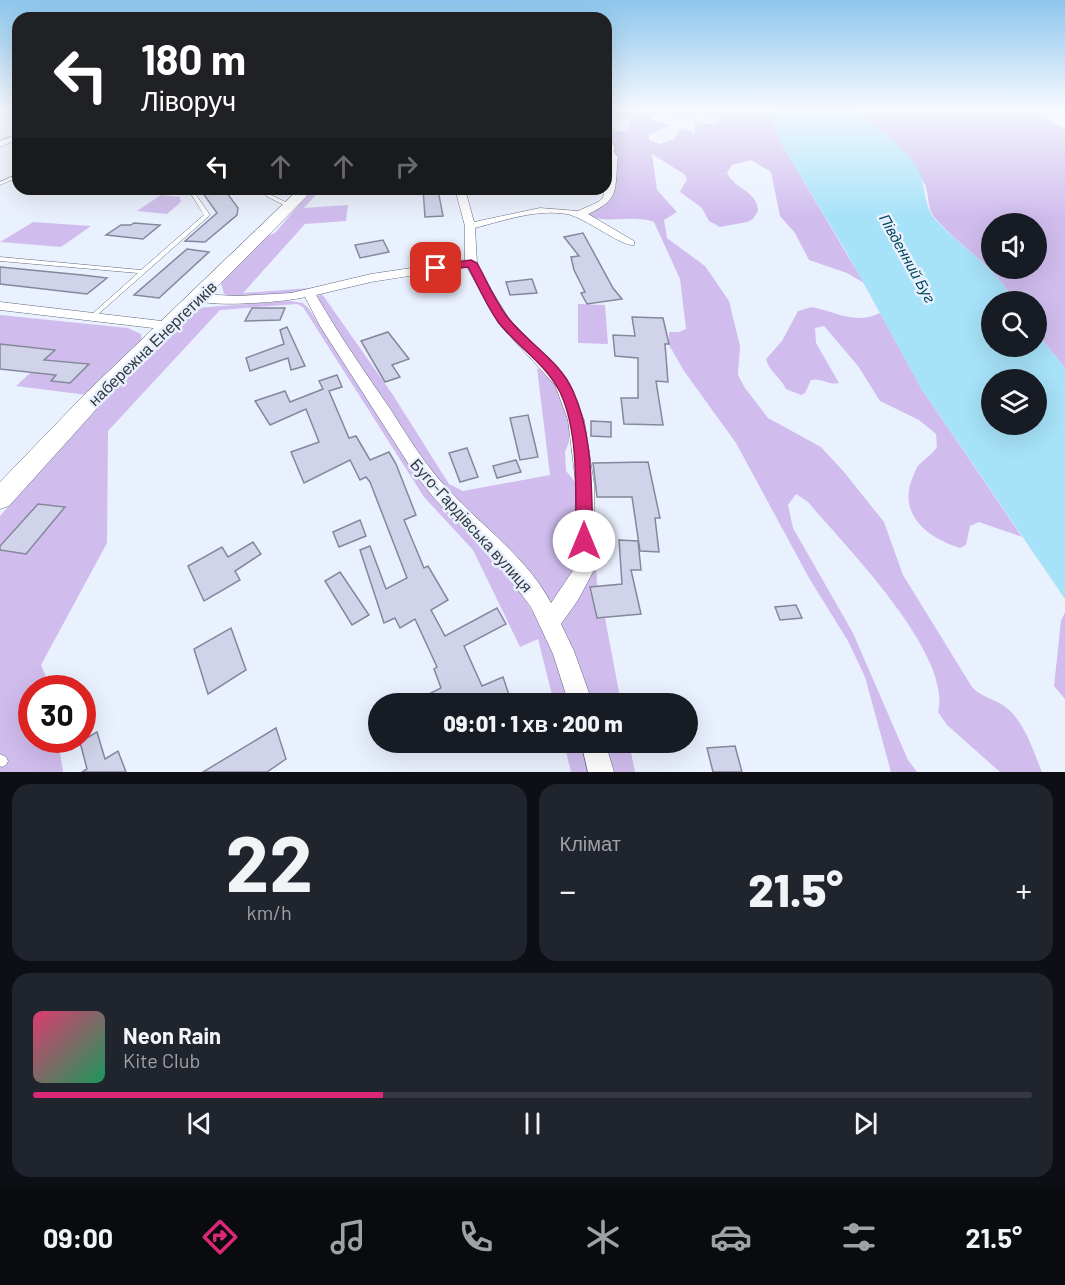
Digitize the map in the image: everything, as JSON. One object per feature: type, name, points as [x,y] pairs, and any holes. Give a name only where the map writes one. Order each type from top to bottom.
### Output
[{"type":"street","points":[[612,154],[614,157],[612,171]]},
{"type":"street","name":"набережна Енергетиків","points":[[0,499],[94,398],[170,326],[301,195]]},
{"type":"street","points":[[462,195],[470,226],[471,263],[504,321],[550,367],[562,383],[576,420],[585,484],[584,570],[571,593],[550,621]]},
{"type":"street","points":[[579,214],[602,204],[608,195]]},
{"type":"street","points":[[470,226],[542,212],[579,214],[630,243]]},
{"type":"street","points":[[198,298],[259,299],[309,293],[371,278],[471,263]]},
{"type":"street","name":"Буго-Гардівська вулиця","points":[[309,293],[327,326],[406,448],[440,493],[519,575],[550,621],[577,693]]},
{"type":"street","points":[[0,306],[170,326]]},
{"type":"street","points":[[595,753],[601,772]]},
{"type":"lane","points":[[93,316],[207,215],[194,195]]},
{"type":"lane","points":[[268,195],[290,206]]},
{"type":"lane","points":[[0,259],[142,272]]},
{"type":"shaded area","points":[[612,146],[783,146],[864,283],[847,273],[809,260],[795,233],[780,216],[771,172],[751,160],[732,165],[727,173],[735,183],[750,194],[757,204],[758,211],[753,219],[747,222],[720,227],[709,221],[702,208],[680,192],[687,179],[684,174],[652,154],[657,190],[677,212],[664,220],[667,238],[705,266],[729,301],[740,346],[738,375],[745,388],[768,418],[821,447],[884,522],[903,575],[972,687],[1004,706],[1014,715],[1028,739],[1042,772],[1000,772],[947,725],[938,712],[938,688],[929,661],[913,631],[869,572],[808,502],[796,494],[788,505],[793,528],[853,633],[908,760],[917,772],[891,772],[865,677],[848,641],[809,578],[736,443],[684,371],[669,345],[669,332],[686,329],[680,279],[654,222],[637,219],[603,219],[588,215],[610,200],[615,148]]},
{"type":"shaded area","points":[[896,146],[1065,146],[1065,368],[1047,346],[1047,291],[1008,291],[999,279],[1047,279],[1047,213],[981,213],[981,262],[936,219],[929,207],[925,185],[912,163]]},
{"type":"shaded area","points":[[161,195],[180,197],[181,202],[167,214],[137,211]]},
{"type":"shaded area","points":[[307,195],[316,195],[304,208],[348,205],[346,221],[305,224],[243,293],[310,288],[389,271],[284,295],[242,297],[224,294],[221,283],[267,236],[275,233]]},
{"type":"shaded area","points":[[33,222],[91,226],[61,247],[0,242]]},
{"type":"shaded area","points":[[322,294],[393,395],[449,484],[463,491],[550,475],[537,368],[558,381],[569,405],[569,442],[565,452],[566,471],[594,505],[597,586],[591,587],[597,618],[605,618],[619,693],[586,693],[578,667],[432,475],[315,297]]},
{"type":"shaded area","points":[[290,301],[303,303],[309,309],[414,469],[474,533],[523,596],[546,634],[568,693],[552,693],[538,639],[520,647],[473,550],[424,497],[303,307],[297,304],[220,310],[108,431],[107,543],[41,665],[45,675],[18,675],[18,753],[60,753],[63,772],[0,772],[0,516],[87,417],[195,308]]},
{"type":"shaded area","points":[[578,304],[605,305],[608,344],[578,343]]},
{"type":"shaded area","points":[[812,307],[854,318],[880,313],[921,388],[1022,537],[979,522],[970,526],[966,545],[960,548],[937,538],[919,523],[909,504],[909,492],[917,468],[937,447],[936,434],[919,420],[880,401],[858,366],[824,326],[815,328],[816,343],[839,383],[811,380],[805,393],[801,395],[786,389],[769,367],[766,359],[782,341],[798,311]]},
{"type":"shaded area","points":[[0,315],[128,328],[141,334],[142,342],[87,395],[16,386],[54,351],[0,344]]},
{"type":"shaded area","points":[[1065,612],[1065,699],[1054,686],[1061,621]]},
{"type":"shaded area","points":[[566,753],[584,753],[589,772],[571,772]]},
{"type":"shaded area","points":[[603,753],[631,753],[635,772],[609,772]]},
{"type":"water","name":"Південний Буг","points":[[783,146],[899,146],[919,171],[928,206],[935,219],[981,262],[981,279],[999,279],[1008,291],[981,291],[981,357],[1047,357],[1047,346],[1065,368],[1065,599],[921,388],[847,253]]},
{"type":"building","points":[[204,195],[228,195],[238,208],[237,215],[205,242],[185,241],[217,213]]},
{"type":"building","points":[[423,195],[439,195],[443,216],[425,217]]},
{"type":"building","points":[[134,223],[160,225],[143,239],[106,235],[121,225]]},
{"type":"building","points":[[583,233],[613,288],[622,299],[587,304],[581,293],[585,292],[574,270],[571,257],[579,256],[564,237]]},
{"type":"building","points":[[383,240],[389,252],[360,258],[355,245]]},
{"type":"building","points":[[187,249],[209,252],[159,298],[134,295]]},
{"type":"building","points":[[0,267],[107,278],[87,294],[0,284]]},
{"type":"building","points":[[532,279],[537,293],[510,295],[506,282]]},
{"type":"building","points":[[252,308],[285,308],[280,320],[245,321]]},
{"type":"building","points":[[632,317],[663,318],[669,344],[665,344],[668,382],[656,381],[663,425],[624,424],[621,398],[638,398],[638,358],[615,356],[613,335],[635,336]]},
{"type":"building","points":[[287,327],[305,366],[291,370],[288,358],[250,371],[246,358],[284,344],[280,330]]},
{"type":"building","points":[[388,332],[409,359],[392,365],[400,377],[385,382],[361,341]]},
{"type":"building","points":[[0,344],[55,350],[44,360],[89,364],[70,383],[51,381],[56,375],[0,369]]},
{"type":"building","points":[[337,375],[342,387],[329,391],[349,438],[356,436],[370,460],[389,452],[396,464],[416,515],[404,520],[424,568],[428,566],[448,600],[431,610],[445,636],[497,608],[506,624],[464,646],[482,686],[503,677],[508,693],[431,693],[441,688],[434,669],[437,667],[415,619],[400,628],[395,618],[384,623],[360,550],[370,546],[386,589],[407,578],[370,482],[366,477],[360,480],[350,460],[304,483],[291,452],[319,442],[306,409],[270,425],[255,401],[285,391],[290,402],[323,389],[319,381]]},
{"type":"building","points":[[528,415],[538,457],[520,460],[510,418]]},
{"type":"building","points":[[591,421],[611,422],[611,437],[591,436]]},
{"type":"building","points":[[467,448],[478,477],[460,482],[449,453]]},
{"type":"building","points":[[516,460],[521,472],[497,478],[493,466]]},
{"type":"building","points":[[648,462],[660,518],[655,518],[659,552],[640,551],[632,497],[597,497],[593,463]]},
{"type":"building","points":[[38,504],[65,507],[26,554],[0,550],[0,546]]},
{"type":"building","points":[[360,520],[366,536],[339,547],[333,532]]},
{"type":"building","points":[[619,540],[638,541],[641,570],[631,570],[641,614],[597,618],[590,587],[622,584]]},
{"type":"building","points":[[253,542],[261,554],[235,571],[240,580],[204,601],[188,566],[222,547],[228,557]]},
{"type":"building","points":[[340,572],[369,615],[352,625],[325,581]]},
{"type":"building","points":[[796,605],[802,618],[780,620],[775,607]]},
{"type":"building","points":[[231,628],[246,670],[208,694],[194,649]]},
{"type":"building","points":[[276,728],[286,759],[267,772],[203,772]]},
{"type":"building","points":[[96,733],[105,759],[118,751],[126,772],[82,772],[87,769],[83,753],[96,753]]},
{"type":"building","points":[[735,746],[742,772],[713,772],[707,748]]},
{"type":"route","points":[[436,268],[471,263],[504,321],[542,358],[567,391],[576,420],[583,465],[584,541]]}]
